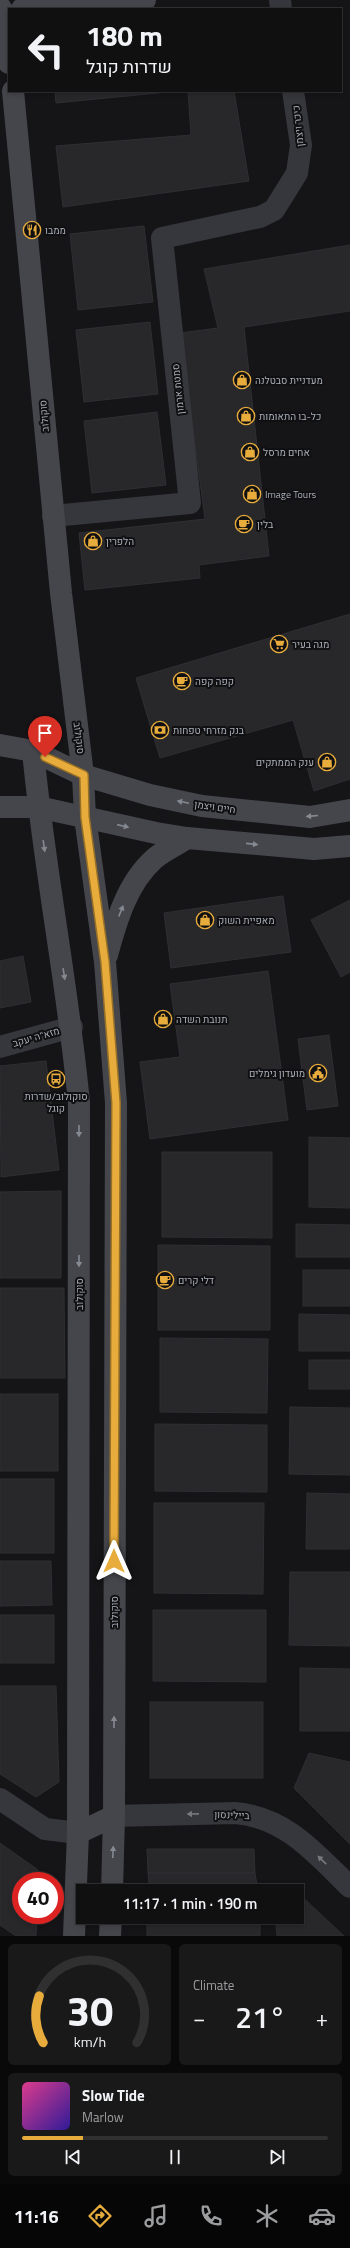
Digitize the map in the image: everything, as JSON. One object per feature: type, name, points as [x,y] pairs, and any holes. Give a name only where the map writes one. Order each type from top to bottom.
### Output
[{"type":"street","points":[[22,8],[145,0]]},
{"type":"street","points":[[7,9],[8,36]]},
{"type":"street","name":"סוקולוב","points":[[13,92],[53,516],[84,775],[85,817],[105,962],[116,1103],[114,1816],[112,1884]]},
{"type":"street","name":"כיכר ויצמן","points":[[260,217],[274,210],[297,174],[301,145],[293,92]]},
{"type":"street","name":"סמטת ארמון","points":[[53,516],[190,503],[162,238],[260,217]]},
{"type":"street","name":"חיים ויצמן","points":[[0,744],[33,751],[84,775],[150,795],[202,806],[310,817],[350,810]]},
{"type":"street","name":"סוקולוב","points":[[33,751],[38,807],[72,1027],[79,1103],[78,1833],[74,1936]]},
{"type":"street","points":[[0,807],[38,807],[156,833],[187,838],[314,849],[350,846]]},
{"type":"street","points":[[105,962],[115,927],[126,900],[139,877],[154,859],[187,838]]},
{"type":"street","name":"מזא\"ה יעקב","points":[[0,1047],[72,1027]]},
{"type":"street","points":[[0,1799],[45,1829],[78,1833],[114,1816]]},
{"type":"street","name":"ביילינסון","points":[[114,1816],[235,1813],[250,1814],[267,1819],[286,1829],[303,1841],[350,1887]]},
{"type":"street","points":[[110,1936],[111,1924]]},
{"type":"building","points":[[55,92],[168,92],[56,103]]},
{"type":"building","points":[[188,92],[234,92],[249,181],[63,207],[56,146],[191,135]]},
{"type":"building","points":[[144,226],[153,302],[78,310],[70,234]]},
{"type":"building","points":[[350,245],[350,311],[244,327],[269,556],[199,565],[200,578],[85,590],[79,533],[205,519],[180,333],[218,328],[204,269]]},
{"type":"building","points":[[150,322],[158,394],[84,402],[76,330]]},
{"type":"building","points":[[157,412],[166,485],[92,493],[84,421]]},
{"type":"building","points":[[350,614],[350,779],[314,791],[293,720],[160,758],[136,678]]},
{"type":"building","points":[[283,896],[291,952],[171,968],[164,913]]},
{"type":"building","points":[[350,900],[350,972],[341,977],[311,920]]},
{"type":"building","points":[[23,956],[31,1002],[0,1008],[0,961]]},
{"type":"building","points":[[268,971],[288,1120],[150,1139],[140,1062],[180,1057],[170,984]]},
{"type":"building","name":"מועדון גימלים","points":[[329,1035],[338,1106],[307,1110],[298,1039]]},
{"type":"building","points":[[46,1061],[59,1170],[1,1177],[0,1066]]},
{"type":"building","points":[[309,1137],[350,1138],[350,1208],[309,1207]]},
{"type":"building","points":[[162,1152],[272,1152],[272,1238],[162,1237]]},
{"type":"building","points":[[61,1191],[61,1278],[0,1278],[0,1192]]},
{"type":"building","points":[[296,1224],[350,1225],[350,1257],[296,1257]]},
{"type":"building","points":[[158,1245],[270,1246],[270,1330],[158,1330]]},
{"type":"building","points":[[303,1270],[350,1270],[350,1306],[303,1306]]},
{"type":"building","points":[[0,1288],[64,1288],[65,1378],[0,1378]]},
{"type":"building","points":[[299,1314],[350,1315],[350,1351],[299,1351]]},
{"type":"building","points":[[160,1338],[268,1339],[267,1413],[160,1412]]},
{"type":"building","points":[[309,1360],[350,1360],[350,1389],[309,1389]]},
{"type":"building","points":[[0,1394],[58,1394],[58,1471],[0,1471]]},
{"type":"building","points":[[290,1407],[350,1408],[350,1475],[289,1474]]},
{"type":"building","points":[[155,1424],[267,1425],[267,1492],[155,1491]]},
{"type":"building","points":[[0,1479],[54,1479],[54,1553],[0,1553]]},
{"type":"building","points":[[307,1493],[350,1494],[350,1549],[306,1549]]},
{"type":"building","points":[[154,1503],[264,1503],[263,1594],[154,1593]]},
{"type":"building","points":[[0,1561],[51,1561],[52,1605],[0,1606]]},
{"type":"building","points":[[290,1572],[350,1572],[350,1646],[289,1645]]},
{"type":"building","points":[[153,1610],[266,1610],[266,1682],[153,1681]]},
{"type":"building","points":[[0,1615],[54,1615],[54,1663],[0,1663]]},
{"type":"building","points":[[300,1668],[350,1669],[350,1731],[300,1731]]},
{"type":"building","points":[[0,1686],[56,1686],[59,1782],[36,1797],[0,1774]]},
{"type":"building","points":[[150,1702],[263,1702],[263,1778],[150,1778]]},
{"type":"building","points":[[309,1753],[350,1762],[350,1844],[294,1788]]},
{"type":"building","points":[[0,1843],[38,1870],[38,1872],[12,1872],[12,1924],[37,1924],[36,1936],[16,1936],[0,1925]]},
{"type":"building","points":[[147,1849],[254,1849],[255,1873],[148,1873]]},
{"type":"building","points":[[148,1873],[255,1873],[257,1884],[149,1884]]},
{"type":"building","points":[[304,1899],[344,1936],[277,1936],[276,1924],[304,1924]]},
{"type":"building","points":[[147,1924],[260,1924],[260,1936],[147,1936]]},
{"type":"place","name":"ממבו","points":[[32,230]]},
{"type":"place","name":"מעדניית סבטלנה","points":[[242,380]]},
{"type":"place","name":"כל-בו התאומות","points":[[246,416]]},
{"type":"place","name":"אחים מרסל","points":[[250,452]]},
{"type":"place","name":"Image Tours","points":[[252,494]]},
{"type":"place","name":"בלין","points":[[244,524]]},
{"type":"place","name":"הלפרין","points":[[93,541]]},
{"type":"place","name":"מגה בעיר","points":[[279,644]]},
{"type":"place","name":"קפה קפה","points":[[182,681]]},
{"type":"place","name":"בנק מזרחי טפחות","points":[[160,730]]},
{"type":"place","name":"ענק הממתקים","points":[[327,762]]},
{"type":"place","name":"מאפיית השוק","points":[[205,920]]},
{"type":"place","name":"תנובת השדה","points":[[163,1019]]},
{"type":"place","name":"מועדון גימלים","points":[[318,1073]]},
{"type":"place","name":"סוקולוב/שדרות קוגל","points":[[56,1079]]},
{"type":"place","name":"דלי קרים","points":[[165,1280]]},
{"type":"route","points":[[45,757],[57,764],[84,775],[85,817],[105,962],[116,1103],[114,1561]]}]
